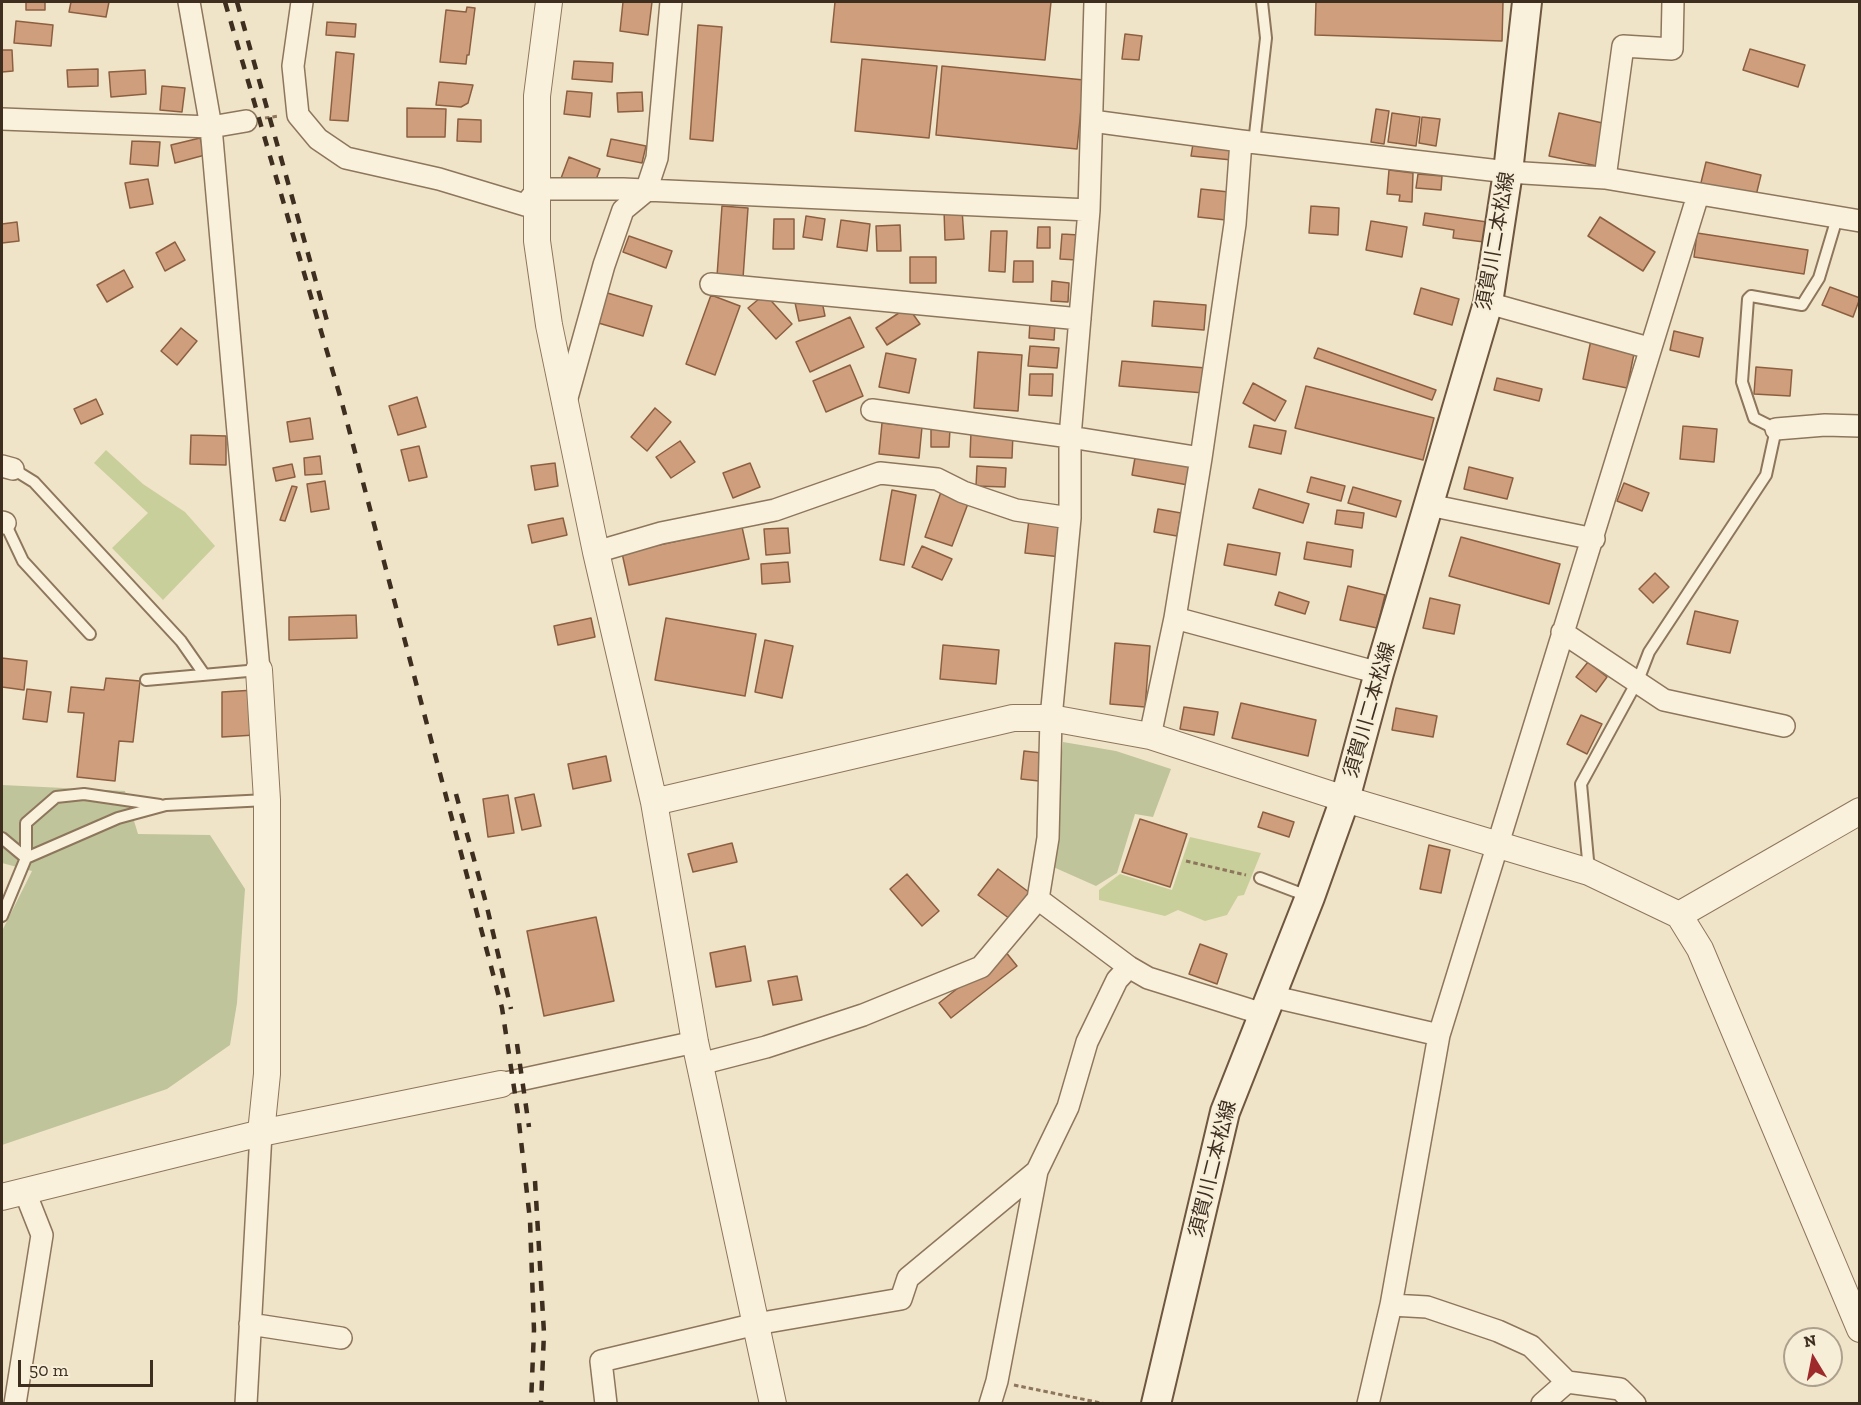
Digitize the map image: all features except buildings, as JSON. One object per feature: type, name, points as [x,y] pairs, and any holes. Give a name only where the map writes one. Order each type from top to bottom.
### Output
[{"type":"main road","name":"須賀川二本松線","points":[[1156,1404],[1225,1112],[1310,897],[1345,800],[1379,673],[1488,303],[1508,172],[1527,2]]},
{"type":"street","points":[[189,2],[211,127],[259,670],[267,800],[267,1074],[261,1133],[246,1404]]},
{"type":"street","points":[[302,2],[292,66],[298,116],[318,139],[346,158],[439,179],[525,205],[538,189]]},
{"type":"street","points":[[549,2],[537,96],[537,241],[549,325],[596,552],[654,802],[698,1053],[772,1404]]},
{"type":"street","points":[[565,406],[604,265],[623,210],[646,191],[657,158],[671,2]]},
{"type":"street","points":[[15,1404],[42,1235],[14,1194],[261,1133],[501,1084],[698,1053],[766,1047],[863,1015],[981,967],[1038,899],[1048,838],[1051,718],[1070,518],[1070,437],[1089,210],[1095,2]]},
{"type":"street","points":[[1605,178],[1623,46],[1672,49],[1673,2]]},
{"type":"street","points":[[2,119],[211,127],[246,121]]},
{"type":"street","points":[[1092,121],[1248,142],[1508,172],[1605,178],[1860,221]]},
{"type":"street","points":[[1150,736],[1175,618],[1248,142]]},
{"type":"street","points":[[538,189],[623,189],[1089,210]]},
{"type":"street","points":[[1368,1404],[1391,1305],[1440,1035],[1562,633],[1594,539],[1649,348],[1698,195]]},
{"type":"street","points":[[711,284],[1080,319]]},
{"type":"street","points":[[1488,303],[1649,348]]},
{"type":"street","points":[[872,410],[1070,437],[1201,458]]},
{"type":"street","points":[[1776,429],[1825,425],[1860,426]]},
{"type":"street","points":[[596,552],[661,534],[775,510],[880,473],[937,479],[963,492],[1016,510],[1070,518]]},
{"type":"street","points":[[1429,505],[1594,539]]},
{"type":"street","points":[[1175,618],[1379,673]]},
{"type":"street","points":[[1562,633],[1664,700],[1784,726]]},
{"type":"street","points":[[654,802],[1013,718],[1051,718],[1150,736],[1345,800],[1589,872],[1679,915],[1716,982],[1860,1329]]},
{"type":"street","points":[[1679,915],[1860,811]]},
{"type":"street","points":[[1038,899],[1129,967],[1149,978],[1266,1005],[1440,1035]]},
{"type":"street","points":[[990,1404],[997,1382],[1037,1171],[1068,1107],[1087,1042],[1117,980],[1129,967]]},
{"type":"street","points":[[606,1404],[601,1361],[756,1324],[901,1299],[908,1278],[1037,1171]]},
{"type":"street","points":[[1391,1305],[1427,1307],[1498,1331],[1531,1346],[1567,1382],[1620,1389],[1635,1404]]},
{"type":"street","points":[[250,1324],[341,1338]]},
{"type":"street","points":[[1542,1404],[1567,1382]]},
{"type":"lane","points":[[1248,142],[1266,38],[1262,2]]},
{"type":"lane","points":[[1589,872],[1581,784],[1637,681],[1649,652],[1766,475],[1776,429],[1754,418],[1742,382],[1748,300],[1751,296],[1802,305],[1819,278],[1837,218]]},
{"type":"lane","points":[[8,467],[34,482],[181,641],[204,674]]},
{"type":"lane","points":[[3,523],[23,561],[90,634]]},
{"type":"lane","points":[[146,680],[259,670]]},
{"type":"lane","points":[[2,916],[26,858],[26,823],[56,797],[84,794],[166,806]]},
{"type":"lane","points":[[26,858],[118,818],[166,806],[267,800]]},
{"type":"lane","points":[[2,838],[26,858]]},
{"type":"lane","points":[[1260,878],[1310,897]]},
{"type":"path","points":[[246,121],[298,116]]},
{"type":"path","points":[[1186,861],[1260,878]]},
{"type":"path","points":[[997,1382],[1106,1404]]},
{"type":"green space","points":[[106,450],[143,484],[185,512],[215,546],[163,600],[112,548],[148,513],[94,463]]},
{"type":"green space","points":[[1063,742],[1116,751],[1171,769],[1153,817],[1135,814],[1117,873],[1096,886],[1051,866]]},
{"type":"green space","points":[[2,785],[125,791],[138,834],[210,835],[245,889],[237,1003],[230,1045],[167,1089],[2,1145],[2,931],[32,871],[2,863]]},
{"type":"green space","points":[[1190,837],[1261,853],[1244,895],[1238,896],[1227,915],[1205,921],[1178,910],[1165,916],[1099,900],[1099,890],[1120,874],[1172,890]]},
{"type":"railway","points":[[225,2],[342,403],[502,1008],[518,1114],[530,1220],[534,1330],[531,1404]]},
{"type":"railway","points":[[237,2],[329,328]]},
{"type":"railway","points":[[456,794],[486,903],[511,1009]]},
{"type":"railway","points":[[517,1044],[529,1127]]},
{"type":"railway","points":[[535,1181],[544,1333],[541,1404]]}]
